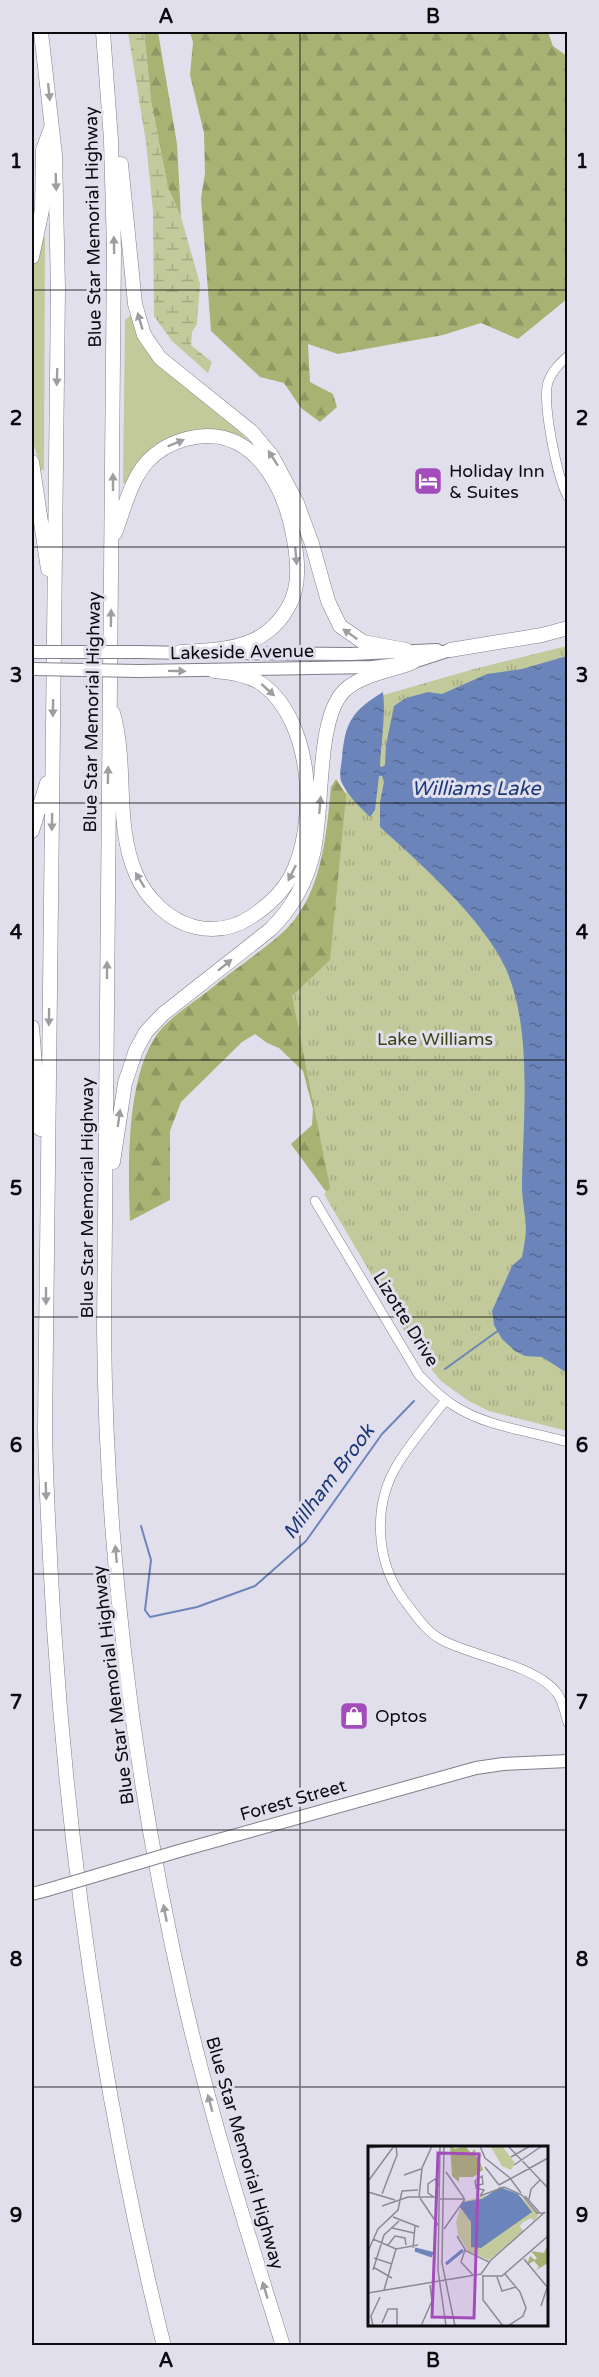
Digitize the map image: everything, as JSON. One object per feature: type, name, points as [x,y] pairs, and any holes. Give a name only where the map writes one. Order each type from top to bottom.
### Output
[{"type":"highway","name":"Blue Star Memorial Highway","points":[[41,32],[52,124],[58,280],[46,1272],[47,1522],[61,1728],[86,1949],[112,2110],[164,2346]]},
{"type":"highway","name":"Blue Star Memorial Highway","points":[[104,32],[114,213],[104,1380],[111,1491],[125,1653],[147,1817],[180,1982],[229,2171],[283,2346]]},
{"type":"highway","points":[[104,32],[115,96],[135,304],[148,344],[160,358],[252,432],[272,456],[297,503],[312,544],[328,601],[340,626],[363,642],[409,656]]},
{"type":"highway","points":[[32,257],[42,210],[43,150],[52,124]]},
{"type":"highway","points":[[112,540],[141,470],[152,457],[174,443],[200,437],[228,440],[254,454],[274,480],[287,511],[296,554],[297,583],[287,610],[270,630],[257,639],[224,648],[180,652]]},
{"type":"highway","points":[[32,462],[46,556],[54,632]]},
{"type":"highway","name":"Lakeside Avenue","points":[[450,650],[542,635],[567,628]]},
{"type":"highway","points":[[105,1218],[122,1095],[140,1040],[163,1014],[271,929],[284,915],[303,883],[314,852],[331,712],[338,700],[352,685],[409,656]]},
{"type":"highway","points":[[109,698],[119,735],[127,848],[137,877],[155,903],[180,921],[206,929],[219,930],[253,916],[270,902],[289,879],[296,865],[307,801],[306,772],[298,739],[286,712],[261,684],[246,676],[214,671]]},
{"type":"highway","points":[[32,831],[43,799],[53,742]]},
{"type":"highway","points":[[32,1027],[41,1146],[46,1272]]},
{"type":"main road","name":"Lakeside Avenue","points":[[32,669],[214,671],[351,668],[450,650]]},
{"type":"main road","name":"Lakeside Avenue","points":[[32,652],[409,656]]},
{"type":"main road","name":"Forest Street","points":[[32,1894],[476,1768],[511,1763],[567,1761]]},
{"type":"street","points":[[567,356],[557,365],[548,383],[546,398],[549,424],[563,465],[562,486],[567,497]]},
{"type":"street","name":"Lizotte Drive","points":[[315,1201],[419,1375],[446,1400],[477,1418],[567,1442]]},
{"type":"street","points":[[446,1400],[398,1463],[387,1488],[381,1508],[381,1531],[382,1550],[388,1570],[399,1593],[411,1610],[439,1638],[461,1650],[533,1674],[547,1683],[558,1694],[567,1723]]},
{"type":"green space","points":[[128,32],[144,32],[151,101],[168,188],[181,217],[200,284],[197,324],[192,332],[191,345],[212,362],[208,373],[172,341],[154,316],[153,211],[146,142]]},
{"type":"green space","points":[[144,32],[158,32],[177,144],[181,217],[168,188],[151,101]]},
{"type":"green space","points":[[190,32],[548,32],[553,46],[567,56],[567,299],[518,339],[481,323],[443,335],[338,354],[308,344],[310,382],[333,394],[337,407],[320,422],[301,408],[284,383],[260,377],[211,331],[201,198],[205,173],[204,133],[190,75],[193,42]]},
{"type":"green space","points":[[41,237],[45,238],[44,470],[41,470],[32,438],[32,273]]},
{"type":"green space","points":[[132,314],[134,326],[259,451],[198,431],[175,435],[154,447],[134,467],[127,484],[123,483],[125,320]]},
{"type":"green space","name":"Lake Williams","points":[[567,646],[567,1431],[489,1411],[467,1400],[441,1381],[417,1352],[324,1194],[330,1188],[292,996],[330,960],[352,735],[380,696],[474,669]]},
{"type":"green space","points":[[336,779],[352,803],[334,1199],[291,1144],[312,1125],[313,1109],[303,1071],[279,1048],[255,1034],[242,1042],[181,1102],[170,1131],[170,1200],[130,1221],[130,1147],[135,1092],[151,1045],[174,1016],[273,941],[295,919],[314,885],[320,866],[331,787]]},
{"type":"water","name":"Williams Lake","points":[[568,656],[567,1373],[542,1357],[525,1356],[515,1351],[502,1339],[494,1325],[492,1311],[512,1266],[522,1257],[526,1230],[522,1185],[523,1047],[520,1020],[506,969],[483,931],[467,912],[432,875],[380,827],[380,802],[384,782],[382,776],[379,776],[375,810],[370,817],[349,794],[340,776],[348,726],[364,705],[383,692],[384,719],[380,766],[382,767],[385,765],[386,745],[394,706],[406,698],[428,692],[442,694],[487,674],[522,669]]},
{"type":"waterway","name":"Millham Brook","points":[[445,1369],[499,1330]]},
{"type":"waterway","name":"Millham Brook","points":[[141,1526],[151,1560],[145,1610],[150,1617],[197,1607],[255,1586],[306,1541],[382,1434],[414,1401]]},
{"type":"place","name":"Holiday Inn & Suites","points":[[428,481]]},
{"type":"place","name":"Optos","points":[[354,1716]]}]
